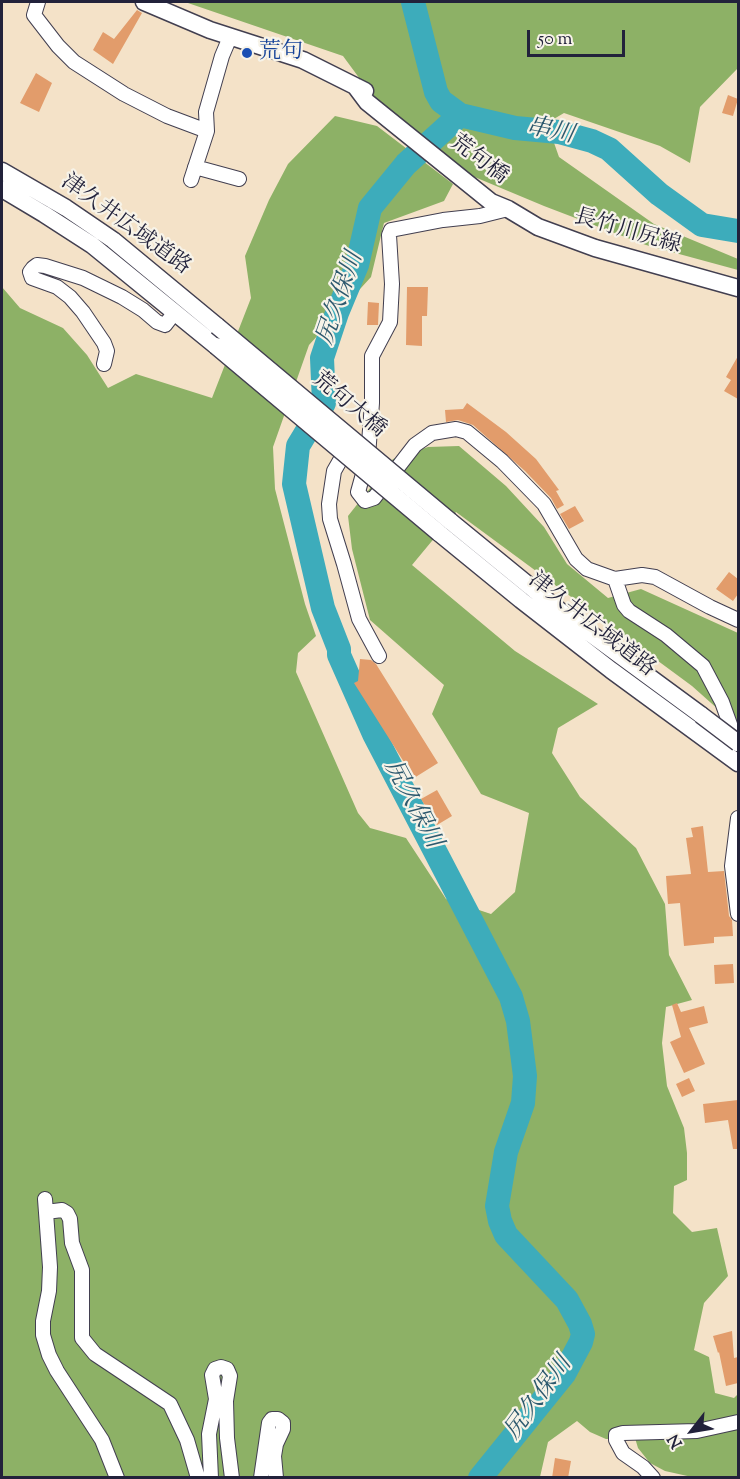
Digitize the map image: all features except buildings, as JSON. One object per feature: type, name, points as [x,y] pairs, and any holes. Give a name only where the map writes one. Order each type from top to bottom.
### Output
[{"type":"main road","points":[[144,2],[230,37]]},
{"type":"main road","name":"荒句橋","points":[[230,37],[303,60],[375,95],[508,209]]},
{"type":"main road","name":"津久井広域道路","points":[[2,171],[66,208],[113,240],[217,326]]},
{"type":"main road","name":"津久井広域道路","points":[[2,189],[92,245],[216,346]]},
{"type":"main road","name":"長竹川尻線","points":[[508,209],[538,227],[561,237],[738,288]]},
{"type":"main road","name":"荒句大橋","points":[[217,326],[444,527]]},
{"type":"main road","name":"荒句大橋","points":[[216,346],[444,527]]},
{"type":"main road","name":"津久井広域道路","points":[[444,527],[738,743]]},
{"type":"main road","name":"津久井広域道路","points":[[444,527],[566,635],[738,763]]},
{"type":"street","points":[[38,2],[34,15],[57,46],[74,62],[124,94],[167,116],[207,131]]},
{"type":"street","points":[[230,37],[222,56],[206,112],[207,131],[193,173],[239,179]]},
{"type":"street","points":[[508,209],[480,216],[391,230],[389,235],[392,284],[390,322],[372,356],[368,456],[357,489],[362,499],[374,498],[423,438],[446,430],[456,429],[467,432],[502,460],[544,504],[576,559],[587,568],[615,579],[642,575],[655,576],[710,608],[738,620]]},
{"type":"street","points":[[104,364],[107,351],[104,343],[70,297],[57,287],[32,278],[30,272],[37,265],[83,278],[122,297],[157,322],[165,324],[175,312]]},
{"type":"street","points":[[370,433],[350,447],[342,457],[334,471],[329,504],[330,519],[345,564],[359,619],[379,656]]},
{"type":"street","points":[[615,579],[629,611],[666,635],[702,666],[722,702],[738,749]]},
{"type":"street","points":[[738,818],[732,866],[738,914]]},
{"type":"street","points":[[117,1478],[102,1440],[49,1355],[43,1321],[49,1291],[49,1207],[67,1213],[72,1243],[82,1270],[82,1338],[88,1347],[170,1404],[188,1440],[198,1478]]},
{"type":"street","points":[[211,1478],[209,1450],[216,1399],[212,1375],[221,1367],[227,1370],[230,1376],[226,1401],[227,1438],[232,1478]]},
{"type":"street","points":[[261,1478],[269,1423],[272,1419],[278,1419],[283,1423],[283,1429],[276,1444],[274,1456],[276,1478]]},
{"type":"street","points":[[653,1478],[643,1467],[623,1453],[616,1440],[616,1435],[698,1431],[738,1422]]},
{"type":"green space","points":[[185,2],[738,2],[738,68],[700,107],[690,163],[660,146],[564,113],[547,123],[559,157],[654,224],[738,259],[738,270],[646,245],[465,173],[385,113],[343,56]]},
{"type":"green space","points":[[335,116],[377,126],[453,184],[444,201],[384,223],[371,277],[309,345],[273,447],[275,489],[305,604],[316,636],[298,653],[296,672],[358,813],[370,828],[406,838],[446,899],[491,914],[515,892],[529,813],[481,794],[432,714],[444,685],[370,620],[352,549],[348,516],[393,459],[428,447],[459,446],[506,486],[544,527],[567,564],[608,598],[641,589],[738,633],[738,727],[692,686],[456,512],[412,565],[515,651],[598,704],[558,728],[552,753],[580,797],[636,848],[665,904],[669,955],[692,1000],[666,1007],[662,1043],[667,1086],[684,1128],[687,1153],[687,1180],[674,1186],[673,1213],[692,1232],[717,1228],[728,1276],[704,1303],[694,1350],[709,1357],[715,1393],[734,1398],[738,1394],[738,1477],[692,1477],[665,1471],[650,1463],[638,1448],[635,1438],[606,1439],[590,1432],[577,1421],[548,1442],[540,1477],[2,1477],[2,287],[20,308],[63,328],[87,355],[108,388],[136,374],[212,398],[251,298],[245,256],[269,200],[288,164]]},
{"type":"waterway","name":"串川","points":[[413,2],[436,92],[441,101],[460,115],[515,128],[559,132],[592,141],[609,149],[659,194],[702,225],[738,231]]},
{"type":"waterway","name":"尻久保川","points":[[460,115],[406,164],[370,208],[357,265],[337,313],[322,358],[324,403],[298,446],[294,484],[323,608],[339,649],[339,655],[374,734],[511,997],[518,1021],[525,1076],[523,1103],[506,1152],[497,1206],[500,1221],[506,1235],[567,1300],[583,1334],[564,1374],[480,1478]]},
{"type":"place","name":"荒句","points":[[247,53]]}]
